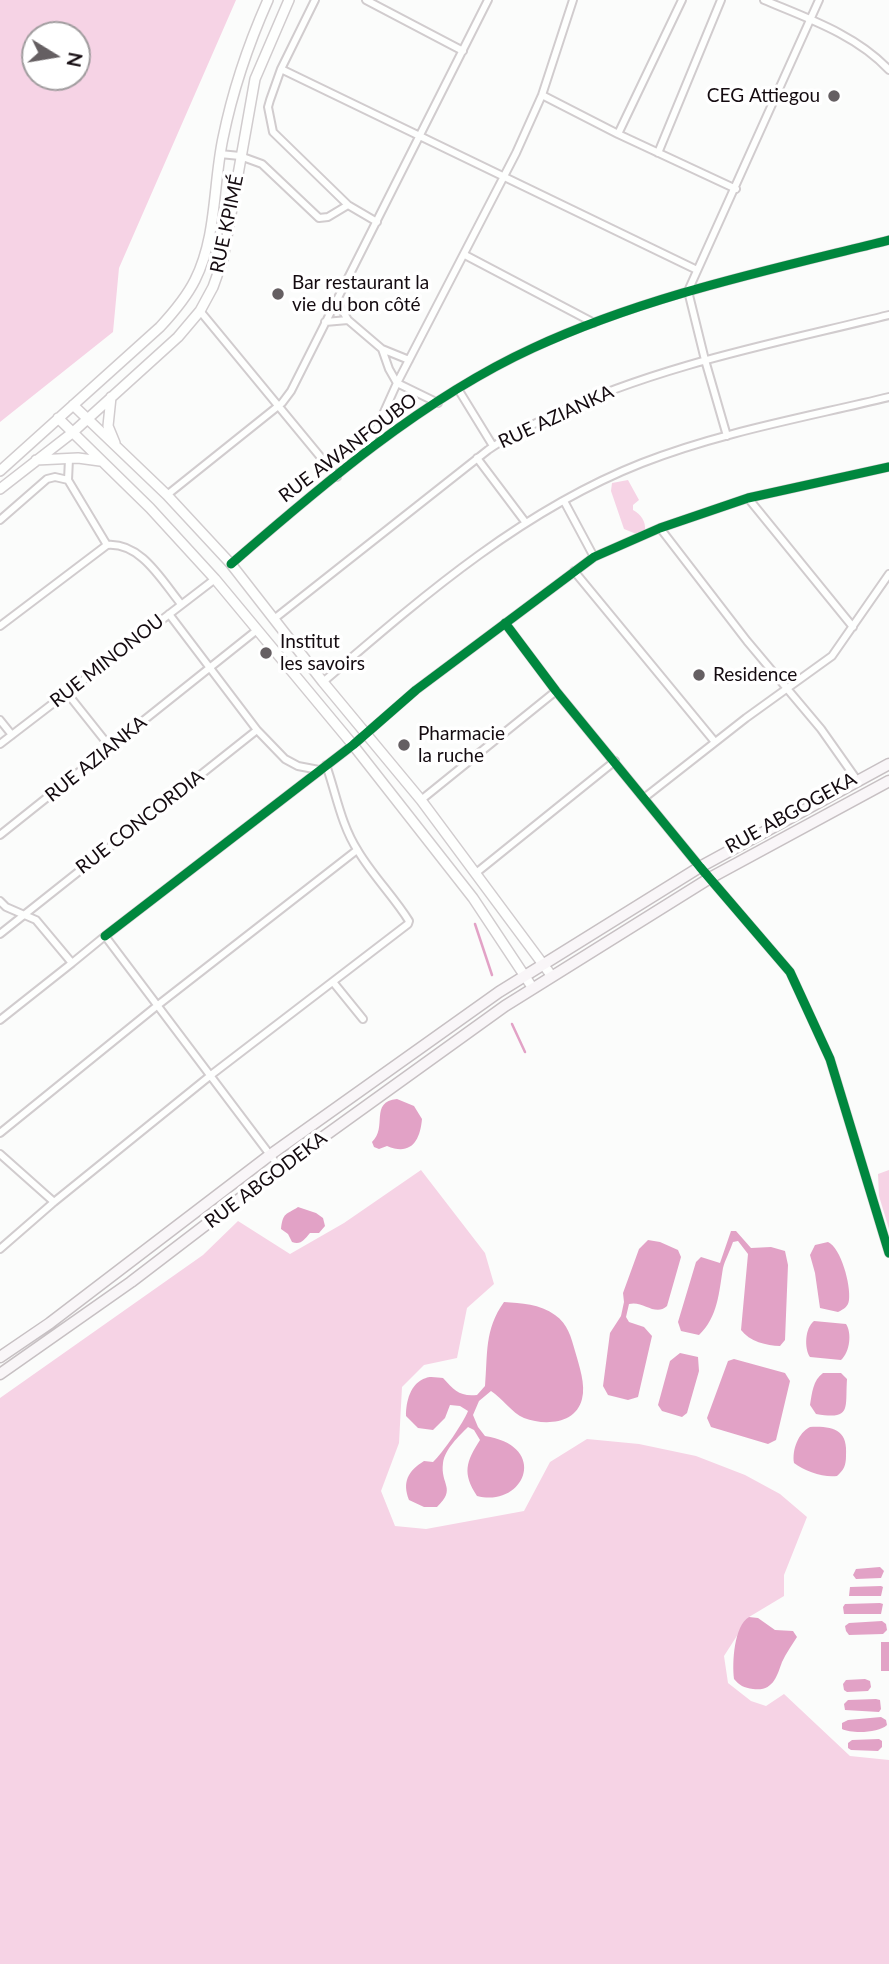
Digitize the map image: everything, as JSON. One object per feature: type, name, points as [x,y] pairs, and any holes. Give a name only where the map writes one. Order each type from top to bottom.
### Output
[{"type":"main road","name":"RUE KPIMÉ","points":[[0,471],[160,327],[187,294],[204,258],[213,216],[220,154],[239,69],[268,0]]},
{"type":"main road","name":"RUE KPIMÉ","points":[[0,489],[72,433],[178,337],[200,311],[213,287],[223,259],[258,68],[289,0]]},
{"type":"main road","points":[[111,397],[108,426],[116,446]]},
{"type":"main road","points":[[73,405],[167,495],[231,564],[323,682],[421,800],[551,975]]},
{"type":"main road","points":[[58,418],[150,508],[215,579],[354,745],[465,887],[532,988]]},
{"type":"main road","points":[[36,460],[100,461]]},
{"type":"main road","name":"RUE ABGOGEKA","points":[[543,963],[700,867],[889,764]]},
{"type":"main road","name":"RUE ABGOGEKA","points":[[532,988],[710,878],[889,781]]},
{"type":"main road","name":"RUE ABGODEKA","points":[[0,1357],[62,1314],[270,1155],[543,963]]},
{"type":"main road","name":"RUE ABGODEKA","points":[[0,1374],[131,1282],[279,1168],[532,988]]},
{"type":"street","points":[[315,0],[281,69],[268,107],[273,132],[348,205],[377,222]]},
{"type":"street","points":[[366,0],[463,51]]},
{"type":"street","points":[[167,495],[279,405],[291,391],[488,0]]},
{"type":"street","points":[[366,453],[397,383],[504,177],[542,96],[573,0]]},
{"type":"street","points":[[618,134],[682,0]]},
{"type":"street","points":[[658,153],[721,0]]},
{"type":"street","points":[[764,0],[811,19],[865,49],[889,70]]},
{"type":"street","points":[[727,436],[688,291],[819,0]]},
{"type":"street","points":[[281,69],[697,270]]},
{"type":"street","points":[[542,96],[736,189]]},
{"type":"street","points":[[220,154],[240,156],[261,164],[319,218],[328,217],[348,205]]},
{"type":"street","name":"RUE AWANFOUBO","points":[[231,564],[366,453],[458,389],[533,348],[594,323],[688,291],[889,240]]},
{"type":"street","points":[[465,254],[594,323]]},
{"type":"street","points":[[336,300],[348,320],[382,349],[409,360]]},
{"type":"street","points":[[200,311],[337,477]]},
{"type":"street","name":"RUE AZIANKA","points":[[274,619],[477,457],[579,403],[705,360],[889,315]]},
{"type":"street","points":[[325,322],[348,320]]},
{"type":"street","points":[[382,349],[388,369],[397,383],[438,403]]},
{"type":"street","points":[[458,389],[494,446]]},
{"type":"street","points":[[323,682],[448,577],[526,523],[564,501],[643,462],[727,436],[889,397]]},
{"type":"street","points":[[477,457],[526,523]]},
{"type":"street","points":[[69,459],[68,480],[107,545]]},
{"type":"street","points":[[0,1020],[322,767],[354,745],[416,690],[594,557],[660,527],[748,498],[889,467]]},
{"type":"street","points":[[0,520],[47,479],[55,477],[68,480]]},
{"type":"street","points":[[748,498],[853,627]]},
{"type":"street","points":[[564,501],[594,557]]},
{"type":"street","points":[[660,527],[747,641],[821,729],[857,780]]},
{"type":"street","points":[[0,626],[107,545],[123,545],[135,551],[181,604]]},
{"type":"street","points":[[574,571],[715,742]]},
{"type":"street","points":[[644,799],[715,742],[832,656],[889,574]]},
{"type":"street","name":"RUE MINONOU","points":[[0,744],[215,579]]},
{"type":"street","points":[[169,614],[257,730],[291,763],[322,767]]},
{"type":"street","points":[[505,623],[556,691],[776,955],[797,985],[830,1059],[889,1252]]},
{"type":"street","name":"RUE AZIANKA","points":[[0,835],[257,630]]},
{"type":"street","points":[[421,800],[556,691]]},
{"type":"street","points":[[67,692],[110,747]]},
{"type":"street","points":[[0,720],[12,735]]},
{"type":"street","name":"RUE CONCORDIA","points":[[0,934],[257,730]]},
{"type":"street","points":[[476,873],[615,761]]},
{"type":"street","points":[[0,1249],[211,1075],[405,928],[410,921],[357,850],[322,767]]},
{"type":"street","points":[[0,1133],[158,1005],[357,850]]},
{"type":"street","points":[[0,901],[6,907],[36,920],[72,963]]},
{"type":"street","points":[[105,936],[279,1168]]},
{"type":"street","points":[[333,982],[363,1019]]},
{"type":"street","points":[[0,1154],[54,1202]]},
{"type":"shaded area","points":[[0,0],[236,0],[119,268],[113,332],[0,422]]},
{"type":"shaded area","points":[[628,480],[639,500],[633,505],[633,510],[641,516],[645,524],[645,530],[639,535],[624,529],[611,491],[612,483]]},
{"type":"shaded area","points":[[397,1099],[414,1106],[422,1119],[419,1134],[408,1148],[374,1147],[372,1142],[379,1129],[381,1110],[389,1101]]},
{"type":"shaded area","points":[[421,1170],[485,1253],[494,1284],[467,1308],[457,1358],[424,1365],[402,1387],[399,1443],[381,1491],[395,1526],[426,1529],[524,1511],[550,1462],[587,1439],[639,1444],[696,1456],[745,1475],[780,1494],[807,1517],[784,1575],[784,1596],[749,1617],[724,1656],[728,1683],[751,1701],[766,1706],[784,1694],[850,1756],[889,1760],[889,1964],[0,1964],[0,1398],[203,1255],[238,1221],[290,1254],[344,1223]]},
{"type":"shaded area","points":[[889,1170],[889,1229],[879,1196],[878,1174]]},
{"type":"shaded area","points":[[298,1207],[316,1213],[323,1218],[325,1226],[319,1233],[310,1233],[302,1241],[295,1243],[281,1229],[284,1217]]},
{"type":"shaded area","points":[[731,1231],[736,1231],[751,1248],[771,1247],[785,1251],[788,1265],[785,1340],[780,1346],[759,1342],[741,1330],[748,1254],[738,1241],[733,1242],[724,1265],[717,1304],[705,1328],[699,1335],[681,1331],[678,1322],[696,1262],[701,1257],[720,1263]]},
{"type":"shaded area","points":[[648,1240],[678,1250],[681,1257],[667,1306],[658,1310],[629,1304],[626,1317],[629,1322],[644,1327],[652,1336],[638,1397],[628,1400],[608,1395],[603,1386],[610,1333],[621,1316],[623,1293],[639,1249]]},
{"type":"shaded area","points":[[828,1242],[841,1259],[848,1285],[848,1304],[838,1312],[820,1308],[810,1255],[815,1245]]},
{"type":"shaded area","points":[[504,1302],[543,1308],[563,1322],[580,1369],[583,1388],[579,1407],[573,1414],[559,1421],[532,1421],[520,1416],[491,1391],[479,1401],[473,1415],[485,1436],[505,1442],[518,1451],[524,1463],[518,1485],[508,1493],[494,1497],[477,1496],[469,1481],[468,1468],[480,1440],[474,1430],[468,1427],[444,1458],[447,1491],[443,1501],[437,1507],[424,1507],[409,1500],[406,1482],[414,1469],[424,1461],[433,1462],[437,1458],[458,1430],[468,1411],[460,1406],[450,1405],[445,1418],[433,1430],[418,1428],[406,1416],[410,1394],[421,1380],[432,1377],[443,1378],[462,1394],[477,1395],[485,1386],[490,1332]]},
{"type":"shaded area","points":[[814,1321],[846,1324],[849,1342],[841,1360],[810,1357],[806,1338]]},
{"type":"shaded area","points":[[680,1353],[698,1357],[699,1371],[687,1413],[682,1417],[662,1411],[658,1405],[670,1361]]},
{"type":"shaded area","points":[[734,1359],[785,1373],[790,1381],[776,1440],[768,1444],[711,1427],[707,1418],[728,1361]]},
{"type":"shaded area","points":[[823,1373],[841,1373],[847,1379],[846,1405],[841,1413],[836,1415],[816,1414],[810,1405],[815,1383]]},
{"type":"shaded area","points":[[810,1427],[826,1427],[838,1431],[845,1440],[846,1462],[837,1476],[814,1473],[794,1463],[797,1442],[802,1433]]},
{"type":"shaded area","points":[[880,1567],[884,1571],[881,1578],[856,1579],[853,1575],[856,1569]]},
{"type":"shaded area","points":[[881,1586],[881,1596],[849,1596],[850,1587]]},
{"type":"shaded area","points":[[845,1604],[883,1604],[881,1614],[844,1614]]},
{"type":"shaded area","points":[[749,1617],[758,1618],[775,1630],[793,1631],[797,1637],[773,1682],[760,1689],[744,1687],[734,1679],[733,1663],[737,1636]]},
{"type":"shaded area","points":[[882,1621],[887,1630],[883,1634],[849,1635],[846,1631],[845,1626],[849,1623]]},
{"type":"shaded area","points":[[881,1642],[889,1642],[889,1671],[881,1671]]},
{"type":"shaded area","points":[[846,1680],[870,1681],[871,1687],[868,1691],[844,1690],[843,1684]]},
{"type":"shaded area","points":[[848,1700],[880,1700],[879,1712],[845,1710],[844,1704]]},
{"type":"shaded area","points":[[881,1717],[886,1720],[887,1725],[878,1730],[859,1732],[842,1729],[842,1723],[848,1720]]},
{"type":"shaded area","points":[[852,1740],[882,1741],[882,1747],[878,1751],[848,1748],[848,1743]]},
{"type":"waterway","points":[[475,924],[492,975]]},
{"type":"waterway","points":[[512,1024],[525,1052]]},
{"type":"cycle path","points":[[231,564],[337,474],[413,418],[452,392],[533,348],[619,313],[663,299],[889,240]]},
{"type":"cycle path","points":[[105,936],[353,745],[416,690],[594,557],[660,528],[748,498],[889,467]]},
{"type":"cycle path","points":[[505,623],[556,691],[790,972],[830,1059],[889,1253]]},
{"type":"place","name":"CEG Attiegou","points":[[834,96]]},
{"type":"place","name":"Bar restaurant la vie du bon côté","points":[[278,294]]},
{"type":"place","name":"Institut les savoirs","points":[[266,653]]},
{"type":"place","name":"Residence","points":[[699,675]]},
{"type":"place","name":"Pharmacie la ruche","points":[[404,745]]}]
